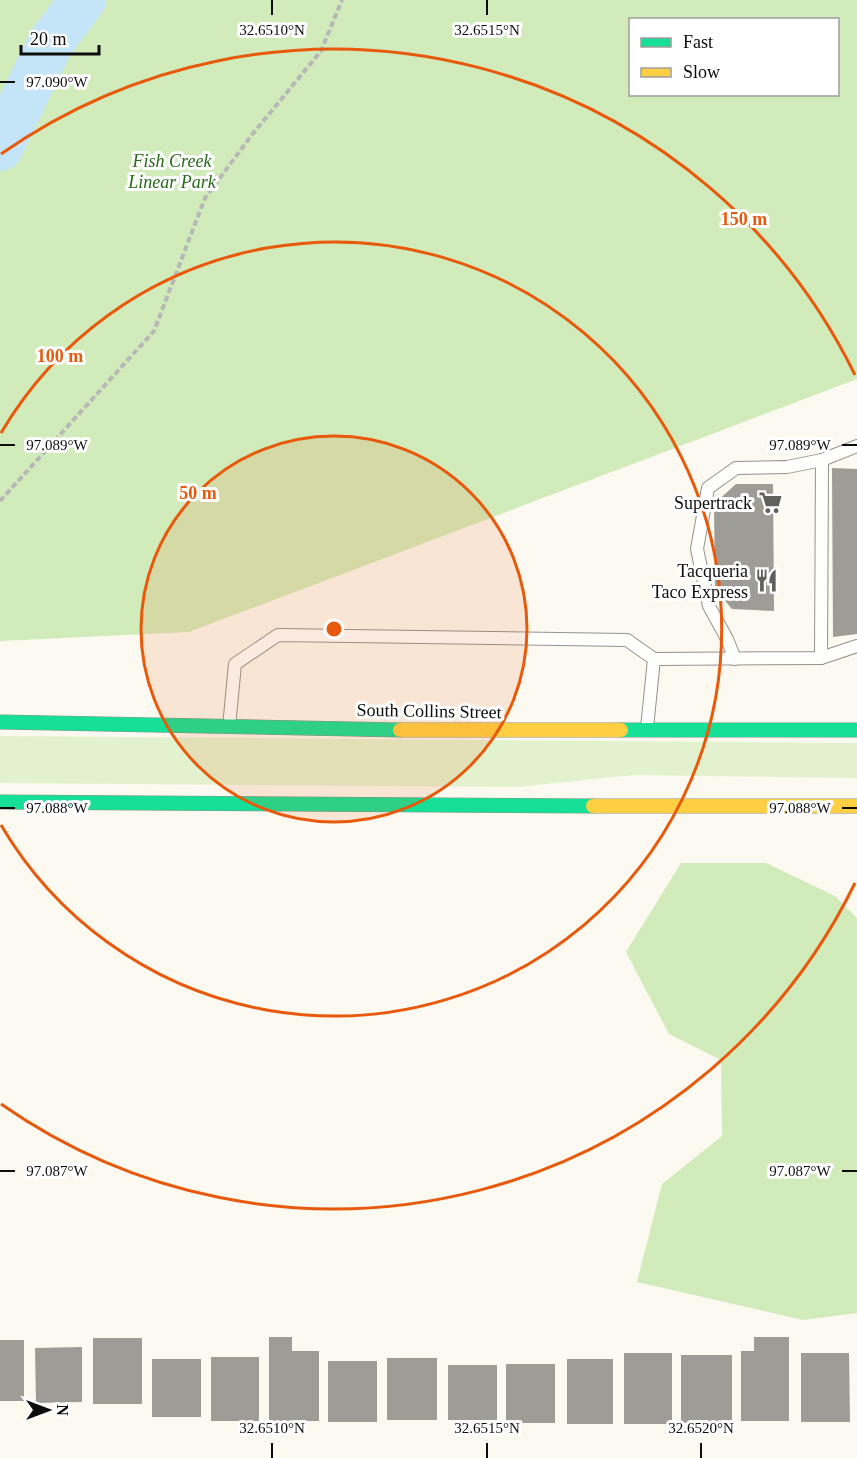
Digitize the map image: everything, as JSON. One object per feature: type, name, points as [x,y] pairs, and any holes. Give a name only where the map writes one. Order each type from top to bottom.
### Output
[{"type":"main road","name":"South Collins Street","points":[[0,722],[229,727],[857,730]]},
{"type":"main road","points":[[0,802],[857,806]]},
{"type":"lane","points":[[735,658],[708,606],[697,549],[708,488],[736,468],[788,467],[822,460],[857,446]]},
{"type":"lane","points":[[821,658],[822,460]]},
{"type":"lane","points":[[229,727],[235,664],[278,635],[627,640],[654,659],[821,658],[857,646]]},
{"type":"lane","points":[[646,730],[654,659]]},
{"type":"path","points":[[0,501],[154,331],[204,198],[251,136],[321,51],[342,0]]},
{"type":"green space","name":"Fish Creek Linear Park","points":[[0,0],[857,0],[857,379],[189,632],[0,641]]},
{"type":"green space","points":[[0,736],[857,743],[857,778],[634,775],[517,787],[0,783]]},
{"type":"green space","points":[[681,863],[766,863],[835,896],[857,918],[857,1313],[803,1320],[637,1282],[662,1184],[722,1136],[721,1060],[669,1034],[626,952]]},
{"type":"building","points":[[832,468],[857,469],[857,634],[833,637]]},
{"type":"building","points":[[736,484],[773,484],[774,611],[732,609],[715,589],[714,504]]},
{"type":"building","points":[[269,1337],[292,1337],[292,1351],[319,1351],[319,1421],[269,1421]]},
{"type":"building","points":[[754,1337],[789,1337],[789,1421],[741,1421],[741,1351],[754,1351]]},
{"type":"building","points":[[93,1338],[142,1338],[142,1404],[93,1404]]},
{"type":"building","points":[[0,1340],[24,1340],[24,1401],[0,1401]]},
{"type":"building","points":[[82,1347],[82,1402],[36,1403],[35,1348]]},
{"type":"building","points":[[624,1353],[672,1353],[672,1424],[624,1424]]},
{"type":"building","points":[[801,1353],[849,1353],[850,1422],[801,1422]]},
{"type":"building","points":[[681,1355],[732,1355],[732,1423],[681,1423]]},
{"type":"building","points":[[211,1357],[259,1357],[259,1421],[211,1421]]},
{"type":"building","points":[[387,1358],[437,1358],[437,1420],[387,1420]]},
{"type":"building","points":[[152,1359],[201,1359],[201,1417],[152,1417]]},
{"type":"building","points":[[567,1359],[613,1359],[613,1424],[567,1424]]},
{"type":"building","points":[[328,1361],[377,1361],[377,1422],[328,1422]]},
{"type":"building","points":[[506,1364],[555,1364],[555,1423],[506,1423]]},
{"type":"building","points":[[448,1365],[497,1365],[497,1420],[448,1420]]},
{"type":"waterway","points":[[0,148],[51,42],[83,0]]},
{"type":"traffic: fast","points":[[0,722],[400,730]]},
{"type":"traffic: fast","points":[[621,730],[857,730]]},
{"type":"traffic: fast","points":[[0,802],[593,806]]},
{"type":"traffic: slow","points":[[400,730],[621,730]]},
{"type":"traffic: slow","points":[[593,806],[857,806]]},
{"type":"place","name":"Supertrack","points":[[770,503]]},
{"type":"place","name":"Tacqueria Taco Express","points":[[766,581]]}]
